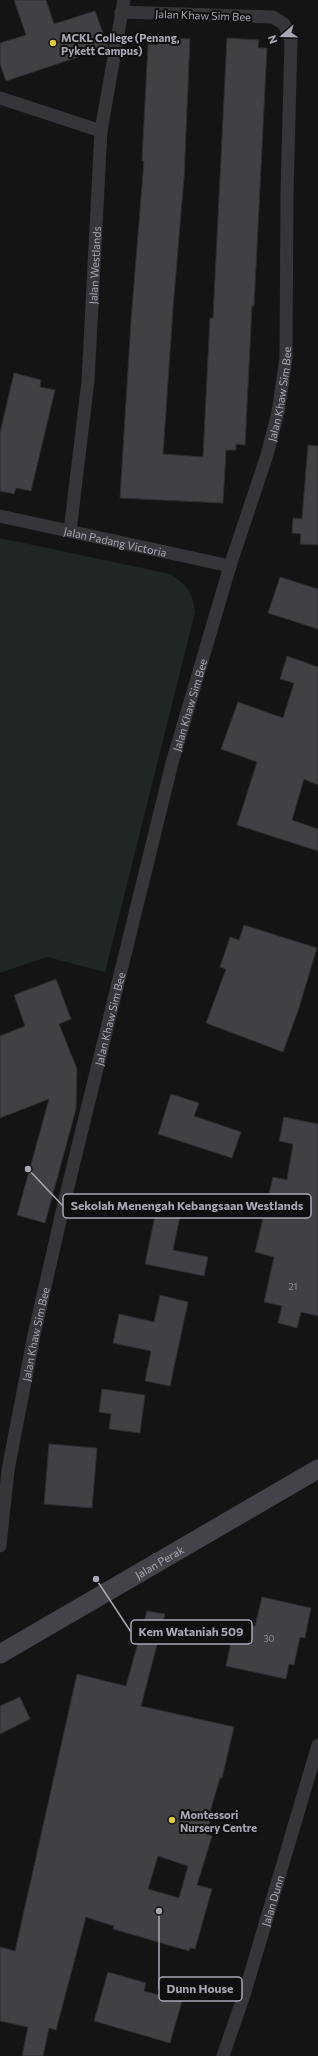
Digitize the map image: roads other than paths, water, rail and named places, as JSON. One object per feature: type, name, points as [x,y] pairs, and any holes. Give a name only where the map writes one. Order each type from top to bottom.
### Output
[{"type":"main road","name":"Jalan Perak","points":[[0,1654],[318,1469]]},
{"type":"street","name":"Jalan Westlands","points":[[70,531],[88,382],[93,316],[101,131],[122,6]]},
{"type":"street","name":"Jalan Khaw Sim Bee","points":[[0,1546],[9,1462],[34,1335],[65,1199],[172,763],[230,566],[266,455],[278,412],[286,358],[287,193],[291,40],[284,24],[273,17],[122,6]]},
{"type":"street","points":[[0,98],[101,131]]},
{"type":"street","name":"Jalan Padang Victoria","points":[[0,516],[230,566]]},
{"type":"street","name":"Jalan Dunn","points":[[223,2056],[247,1985],[318,1745]]},
{"type":"place","name":"MCKL College (Penang, Pykett Campus)","points":[[53,43]]},
{"type":"place","name":"Sekolah Menengah Kebangsaan Westlands","points":[[28,1169]]},
{"type":"place","name":"Kem Wataniah 509","points":[[96,1579]]},
{"type":"place","name":"Montessori Nursery Centre","points":[[172,1820]]},
{"type":"place","name":"Dunn House","points":[[159,1911]]}]
